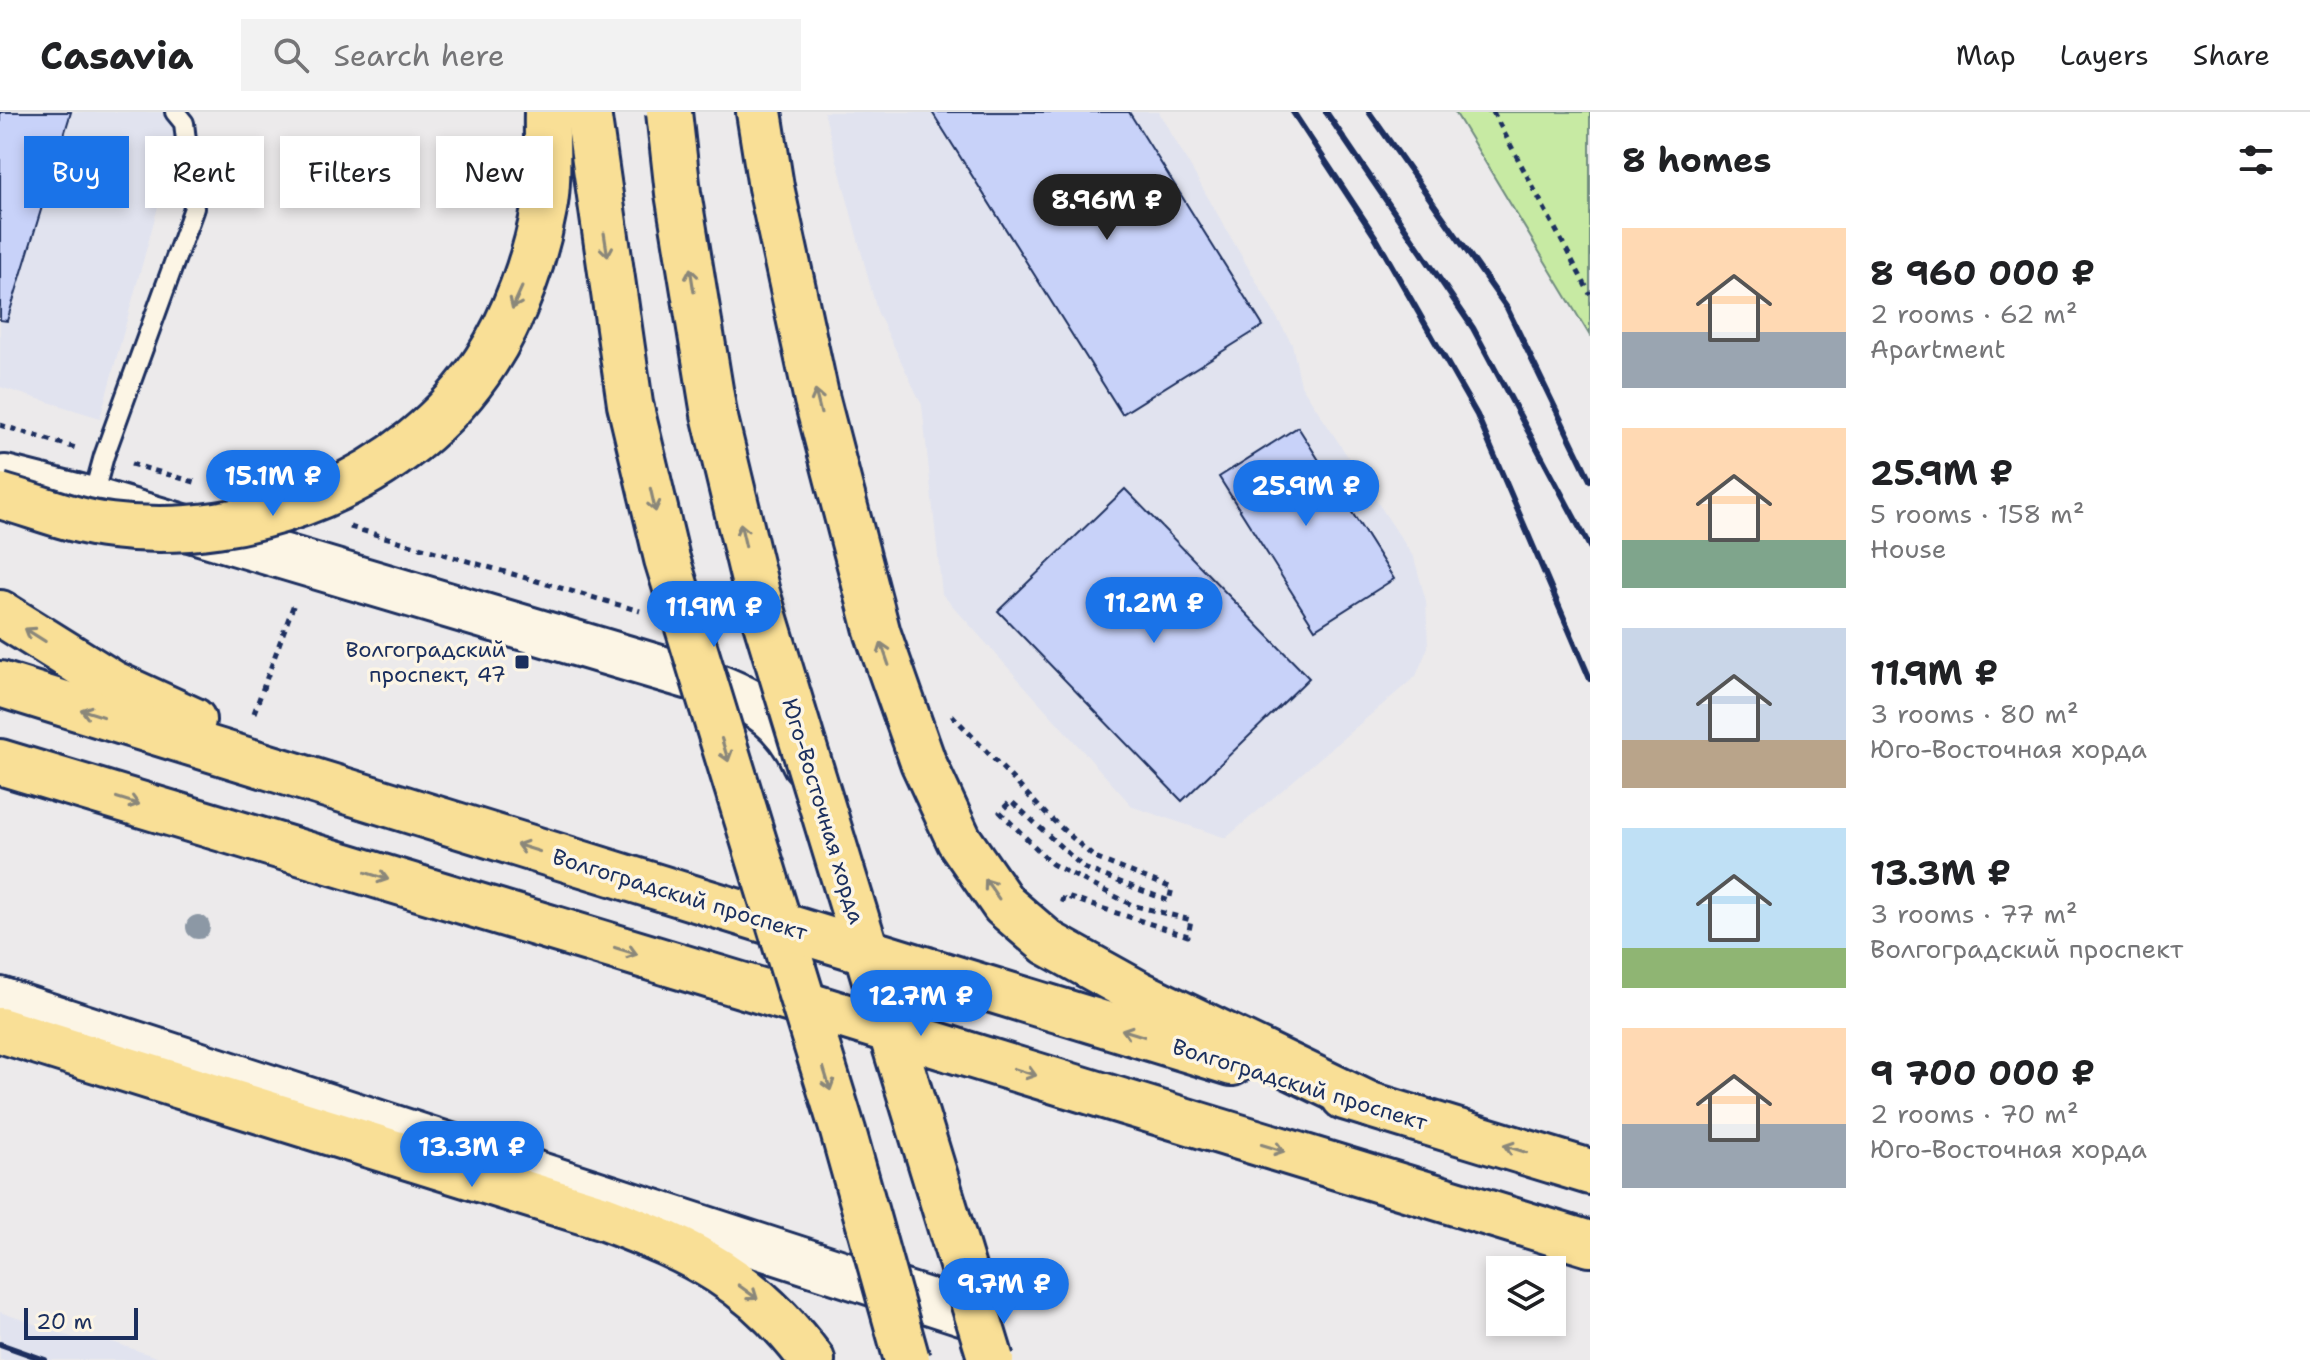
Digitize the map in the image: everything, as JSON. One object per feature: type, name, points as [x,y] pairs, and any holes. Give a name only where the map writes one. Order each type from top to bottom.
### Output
[{"type":"main road","points":[[0,496],[109,526],[179,529],[251,518],[310,504],[381,465],[436,420],[486,362],[521,290],[545,207],[547,112]]},
{"type":"main road","points":[[588,112],[630,404],[667,559],[843,1131],[907,1360]]},
{"type":"main road","name":"Юго-Восточная хорда","points":[[669,112],[678,193],[714,414],[757,593],[991,1360]]},
{"type":"main road","points":[[759,112],[771,187],[817,400],[878,634],[923,762],[959,840],[1004,905],[1052,929],[1138,993],[1370,1105]]},
{"type":"main road","points":[[0,477],[92,500],[633,659],[736,693],[761,705],[781,723],[800,751],[813,782],[979,1360]]},
{"type":"main road","points":[[0,613],[112,683],[355,794]]},
{"type":"main road","name":"Волгоградский проспект","points":[[0,684],[1590,1172]]},
{"type":"main road","points":[[0,762],[1590,1244]]},
{"type":"main road","points":[[0,772],[75,785]]},
{"type":"main road","points":[[0,1000],[965,1313]]},
{"type":"main road","points":[[0,1030],[589,1213],[683,1248],[756,1296],[812,1360]]},
{"type":"lane","points":[[92,500],[104,456],[194,208],[184,116]]},
{"type":"path","points":[[1493,112],[1590,294]]},
{"type":"path","points":[[0,425],[211,487]]},
{"type":"path","points":[[348,527],[653,614]]},
{"type":"path","points":[[254,713],[299,589]]},
{"type":"path","points":[[949,712],[1046,814],[1095,858],[1172,888],[1169,901],[1084,868],[1011,801],[1000,812],[1052,864],[1132,905],[1191,920],[1188,936],[1064,896],[1052,929]]},
{"type":"shaded area","points":[[0,112],[184,112],[177,136],[145,136],[145,208],[158,208],[100,418],[0,387]]},
{"type":"shaded area","points":[[824,112],[1159,112],[1292,344],[1301,385],[1414,558],[1426,601],[1428,647],[1416,676],[1226,838],[1133,807],[942,594],[922,405],[877,311]]},
{"type":"shaded area","points":[[0,1312],[80,1340],[104,1339],[165,1360],[0,1360]]},
{"type":"green space","points":[[1455,112],[1590,112],[1590,336]]},
{"type":"building","points":[[0,112],[71,112],[64,136],[24,136],[24,208],[42,208],[7,321],[0,320]]},
{"type":"building","points":[[932,112],[1129,112],[1263,326],[1122,414]]},
{"type":"building","points":[[1298,427],[1394,579],[1315,629],[1219,477]]},
{"type":"building","points":[[1125,489],[1309,678],[1182,801],[998,611]]},
{"type":"railway","points":[[1293,112],[1376,238],[1477,415],[1590,679]]},
{"type":"railway","points":[[1326,112],[1473,328],[1590,547]]},
{"type":"railway","points":[[1369,112],[1507,308],[1590,480]]},
{"type":"railway","points":[[0,1344],[45,1360]]},
{"type":"place","name":"Волгоградский проспект, 47","points":[[522,662]]}]
